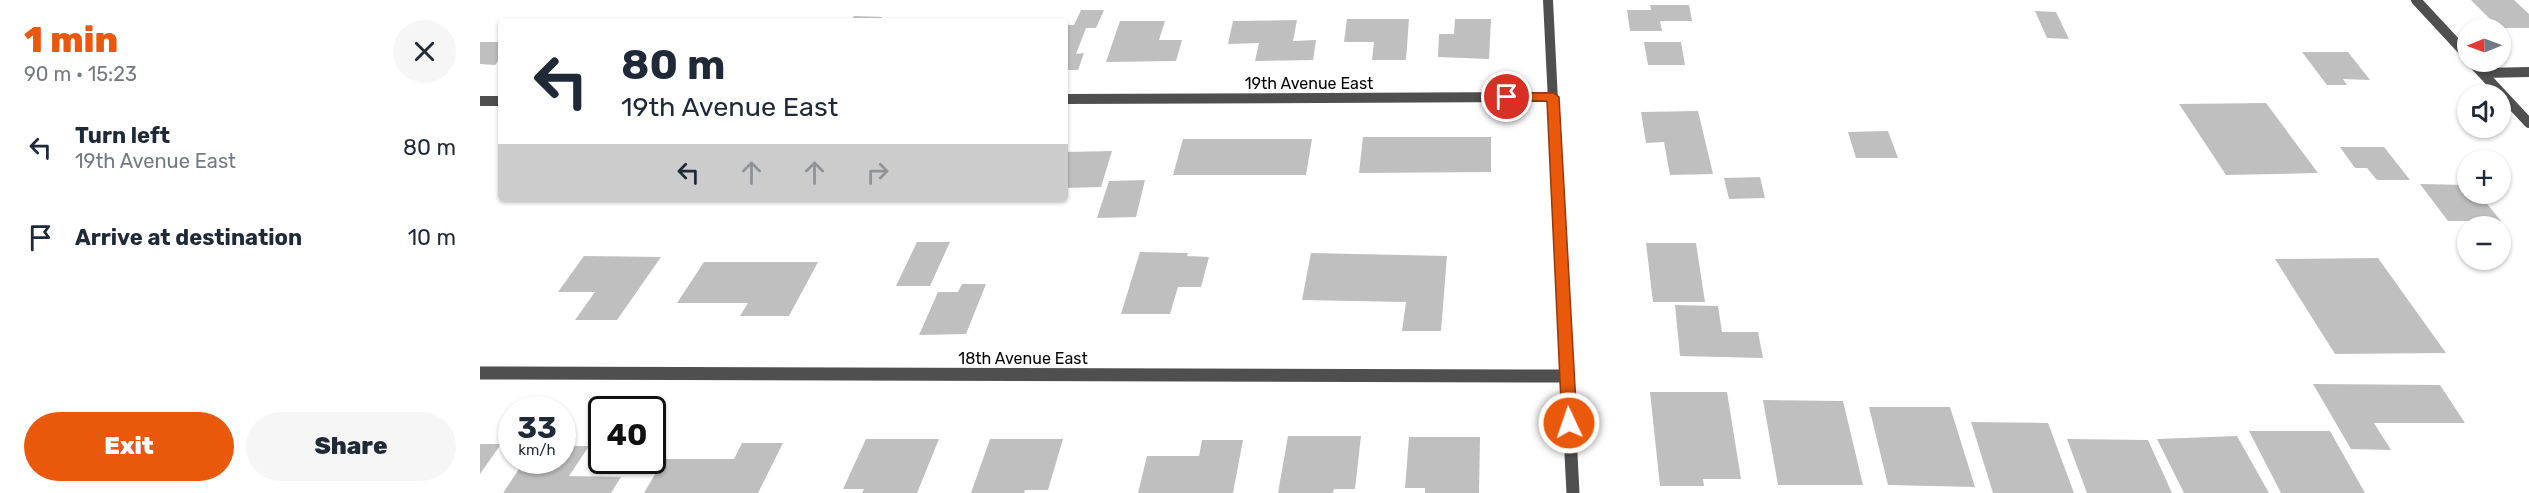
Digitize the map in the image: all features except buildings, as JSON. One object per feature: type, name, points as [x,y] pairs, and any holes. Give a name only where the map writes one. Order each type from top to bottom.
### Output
[{"type":"street","points":[[1548,0],[1573,493]]},
{"type":"street","points":[[2416,0],[2457,44]]},
{"type":"street","points":[[2483,73],[2529,72]]},
{"type":"street","points":[[2483,73],[2529,123]]},
{"type":"street","name":"19th Avenue East","points":[[1068,99],[1553,97]]},
{"type":"street","points":[[480,101],[498,101]]},
{"type":"street","name":"18th Avenue East","points":[[480,374],[1567,376]]},
{"type":"route","points":[[1507,97],[1553,97],[1569,423]]}]
